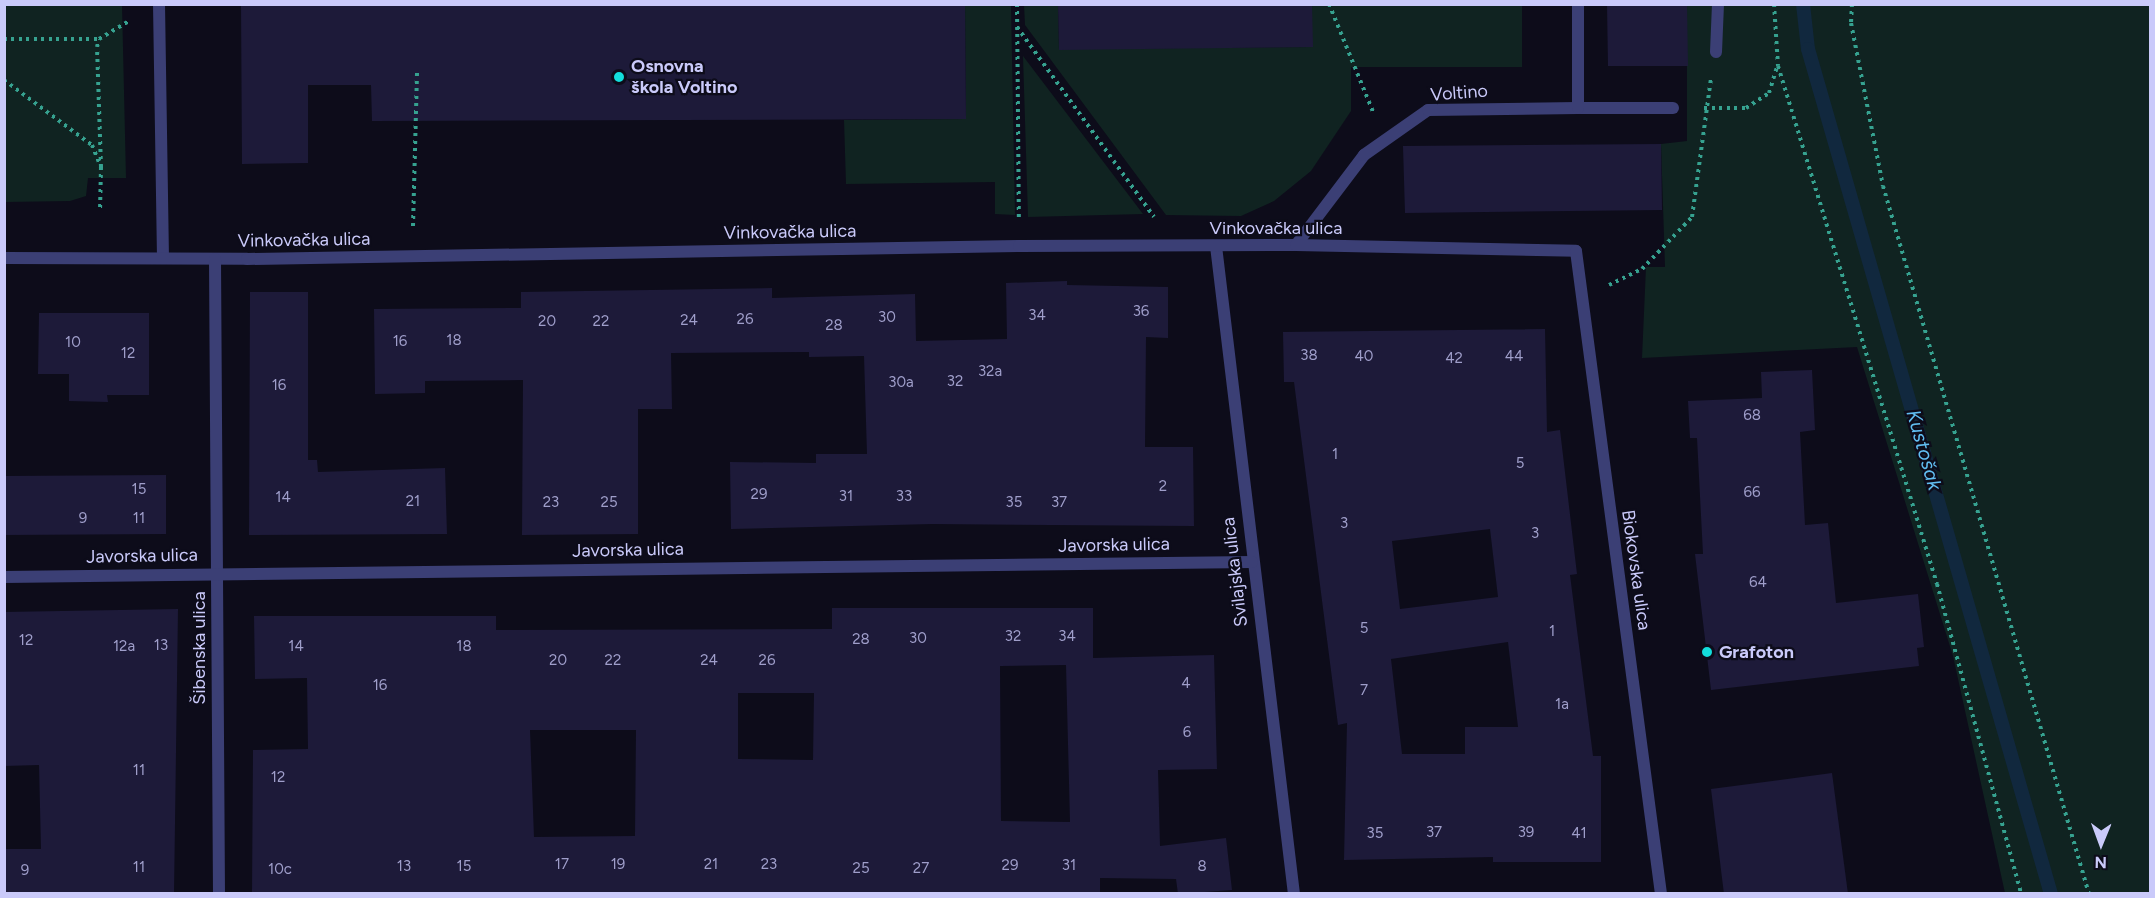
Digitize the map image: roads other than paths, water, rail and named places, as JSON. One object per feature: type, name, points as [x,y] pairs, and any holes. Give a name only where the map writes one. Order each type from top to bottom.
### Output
[{"type":"street","points":[[159,4],[163,256]]},
{"type":"street","points":[[1578,4],[1578,108]]},
{"type":"street","points":[[1716,52],[1718,4]]},
{"type":"street","name":"Voltino","points":[[1296,245],[1364,155],[1428,110],[1673,108]]},
{"type":"street","name":"Vinkovačka ulica","points":[[4,258],[163,256],[215,259],[1296,245],[1576,251]]},
{"type":"street","name":"Svilajska ulica","points":[[1216,246],[1252,562],[1294,894]]},
{"type":"street","name":"Biokovska ulica","points":[[1576,251],[1661,894]]},
{"type":"street","name":"Šibenska ulica","points":[[215,259],[219,894]]},
{"type":"street","name":"Javorska ulica","points":[[4,577],[217,572],[1252,562]]},
{"type":"waterway","name":"Kustošak","points":[[1803,4],[1808,49],[2051,894]]},
{"type":"place","name":"Osnovna škola Voltino","points":[[619,77]]},
{"type":"place","name":"Grafoton","points":[[1707,652]]}]
